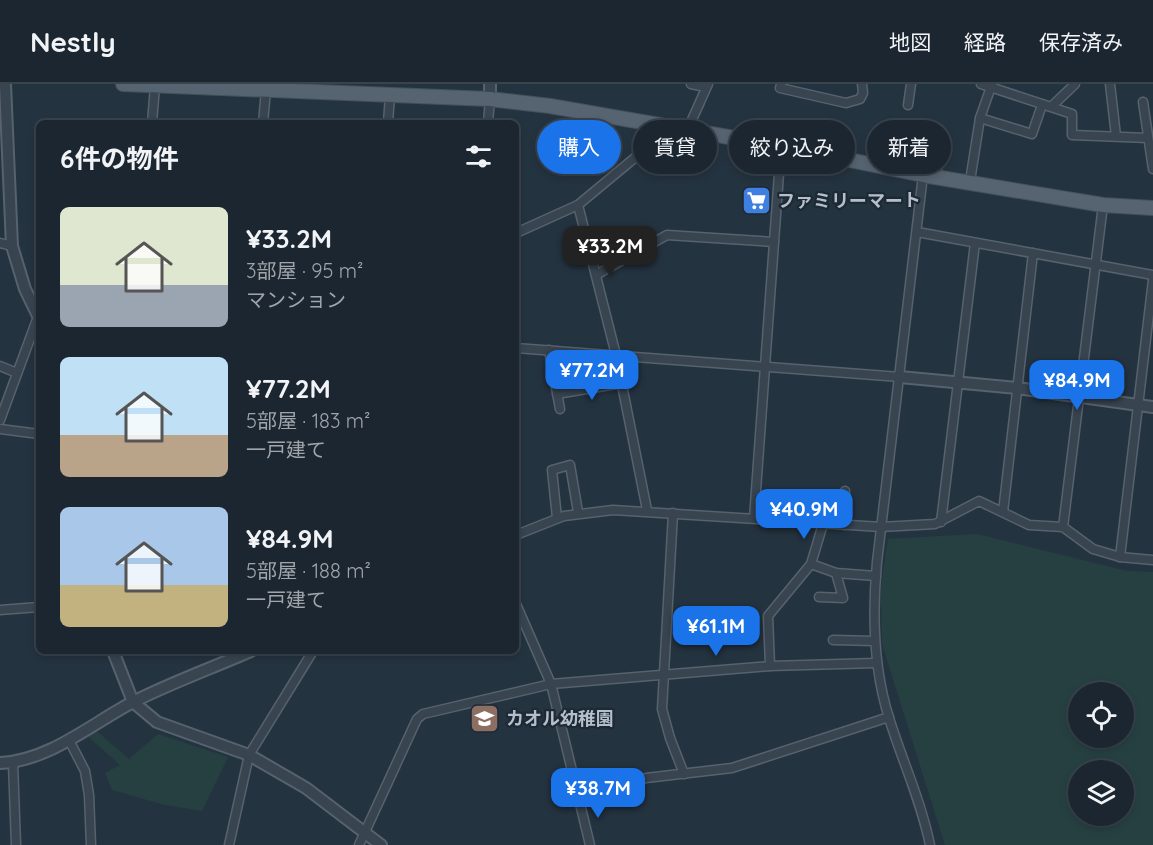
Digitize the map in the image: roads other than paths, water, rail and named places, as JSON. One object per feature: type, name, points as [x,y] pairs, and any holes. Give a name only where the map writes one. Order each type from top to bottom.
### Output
[{"type":"main road","points":[[123,84],[266,90],[304,88],[390,95],[490,99],[550,106],[633,122]]},
{"type":"main road","points":[[919,174],[1102,205],[1153,208]]},
{"type":"street","points":[[5,84],[12,246],[25,289],[36,311]]},
{"type":"street","points":[[488,120],[490,84]]},
{"type":"street","points":[[691,84],[707,86],[692,120]]},
{"type":"street","points":[[782,84],[780,88],[846,103],[860,99],[864,93],[862,84]]},
{"type":"street","points":[[908,105],[911,84]]},
{"type":"street","points":[[981,84],[1072,114],[1072,135],[1148,138]]},
{"type":"street","points":[[980,118],[1032,134],[1046,106],[1075,84]]},
{"type":"street","points":[[1110,84],[1116,136]]},
{"type":"street","points":[[152,120],[154,86]]},
{"type":"street","points":[[970,181],[980,118],[991,86]]},
{"type":"street","points":[[263,120],[266,90]]},
{"type":"street","points":[[388,120],[390,95]]},
{"type":"street","points":[[1143,102],[1153,169]]},
{"type":"street","points":[[519,232],[578,205],[633,159]]},
{"type":"street","points":[[754,518],[779,174]]},
{"type":"street","points":[[930,176],[917,232],[881,527],[876,576],[875,641],[876,663],[889,717],[926,825],[930,845]]},
{"type":"street","points":[[578,205],[616,355],[647,510]]},
{"type":"street","points":[[1063,527],[1102,205]]},
{"type":"street","points":[[917,232],[1153,274]]},
{"type":"street","points":[[596,275],[667,235],[774,242]]},
{"type":"street","points":[[0,243],[12,246]]},
{"type":"street","points":[[941,522],[975,243]]},
{"type":"street","points":[[1003,512],[1033,254]]},
{"type":"street","points":[[1120,557],[1140,405],[1153,280]]},
{"type":"street","points":[[0,420],[36,321]]},
{"type":"street","points":[[519,348],[959,382],[1153,407]]},
{"type":"street","points":[[549,350],[560,409]]},
{"type":"street","points":[[0,366],[17,373]]},
{"type":"street","points":[[557,394],[622,383]]},
{"type":"street","points":[[0,429],[36,434]]},
{"type":"street","points":[[556,518],[552,470],[570,465],[578,512]]},
{"type":"street","points":[[844,525],[845,491]]},
{"type":"street","points":[[519,534],[556,518],[578,512],[647,510],[881,527],[941,522],[979,501],[1029,525],[1063,527],[1093,549],[1120,557],[1153,560]]},
{"type":"street","points":[[673,513],[662,709],[684,774]]},
{"type":"street","points":[[770,666],[768,616],[811,564],[823,524]]},
{"type":"street","points":[[811,564],[836,573],[876,576]]},
{"type":"street","points":[[819,597],[843,598],[836,573]]},
{"type":"street","points":[[0,610],[36,606]]},
{"type":"street","points":[[519,611],[551,684],[590,845]]},
{"type":"street","points":[[833,640],[875,641]]},
{"type":"street","points":[[114,654],[133,702],[157,722],[249,755],[306,788],[381,845]]},
{"type":"street","points":[[0,763],[14,763],[69,740],[133,702],[244,654]]},
{"type":"street","points":[[229,845],[249,755],[311,654]]},
{"type":"street","points":[[358,845],[417,719],[423,714],[551,684],[770,666],[876,663]]},
{"type":"street","points":[[580,799],[646,778],[732,768],[889,717]]},
{"type":"street","points":[[69,740],[85,771],[89,795],[91,845]]},
{"type":"street","points":[[14,763],[15,845]]},
{"type":"place","name":"ファミリーマート","points":[[756,200]]},
{"type":"place","name":"カオル幼稚園","points":[[485,718]]}]
